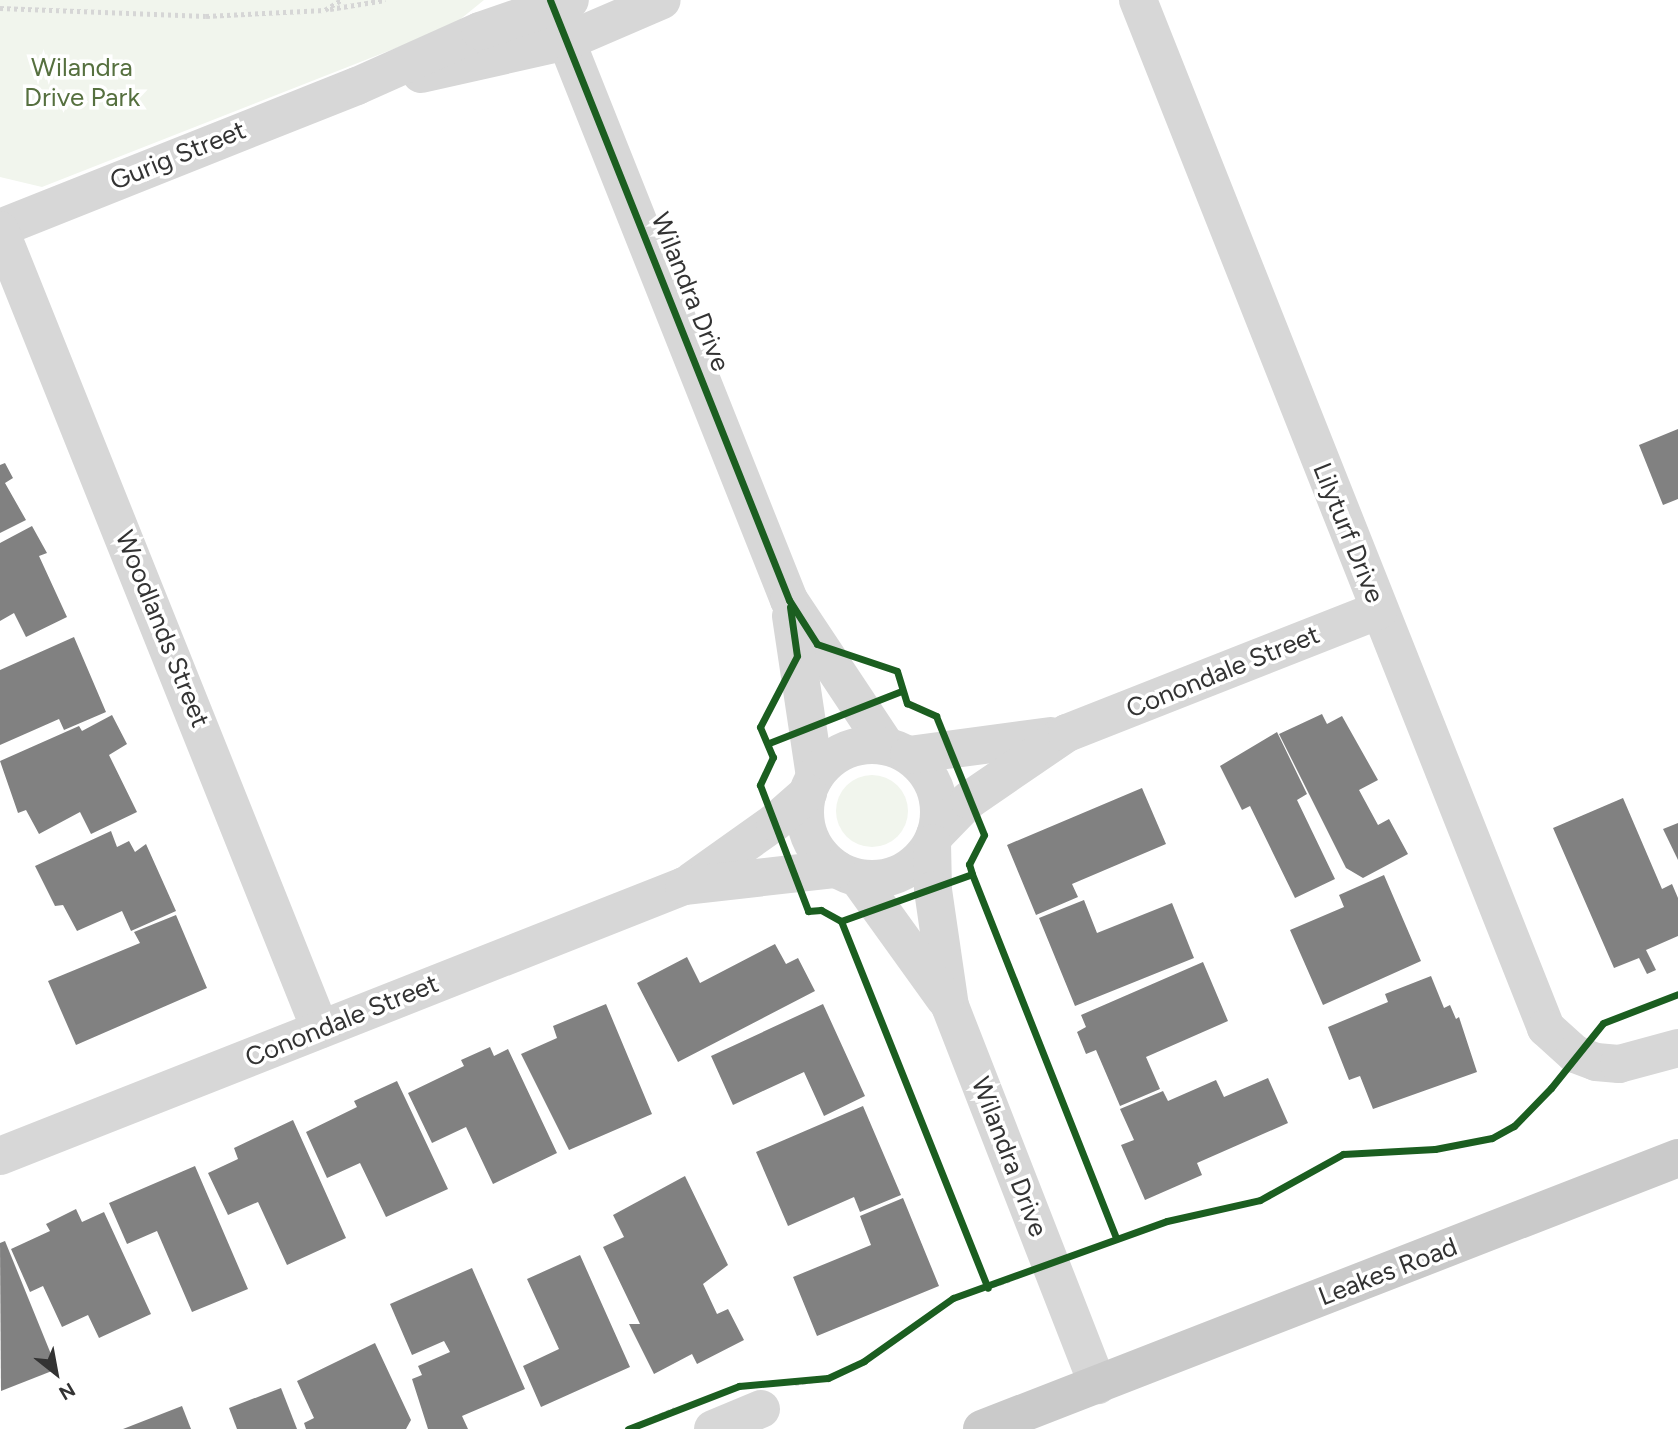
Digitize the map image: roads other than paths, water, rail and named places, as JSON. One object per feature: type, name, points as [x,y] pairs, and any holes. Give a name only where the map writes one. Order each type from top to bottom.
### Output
[{"type":"main road","name":"Leakes Road","points":[[982,1429],[1678,1158]]},
{"type":"main road","name":"Leakes Road","points":[[1010,1429],[1098,1385]]},
{"type":"street","name":"Gurig Street","points":[[357,86],[567,41],[662,0]]},
{"type":"street","name":"Lilyturf Drive","points":[[1138,0],[1546,1028],[1575,1054],[1619,1064],[1678,1048]]},
{"type":"street","name":"Gurig Street","points":[[0,229],[357,86],[480,31],[557,2]]},
{"type":"street","name":"Wilandra Drive","points":[[557,2],[567,41],[789,600],[897,751]]},
{"type":"street","name":"Woodlands Street","points":[[0,229],[18,265],[320,1029]]},
{"type":"street","name":"Wilandra Drive","points":[[789,600],[811,785]]},
{"type":"street","name":"Conondale Street","points":[[934,839],[969,800],[1067,733],[1379,610]]},
{"type":"street","name":"Conondale Street","points":[[897,751],[1067,733]]},
{"type":"street","points":[[854,747],[897,751],[933,782],[939,818],[934,839],[900,873],[847,874],[812,844],[805,810],[811,785],[832,759],[854,747]]},
{"type":"street","name":"Conondale Street","points":[[0,1157],[684,886],[775,822],[811,785]]},
{"type":"street","name":"Wilandra Drive","points":[[934,839],[933,890],[950,1006],[1098,1385]]},
{"type":"street","name":"Wilandra Drive","points":[[847,874],[950,1006]]},
{"type":"street","name":"Conondale Street","points":[[684,886],[847,874]]},
{"type":"street","points":[[699,1417],[761,1409]]},
{"type":"park label","name":"Wilandra Drive Park","points":[[82,83]]}]
